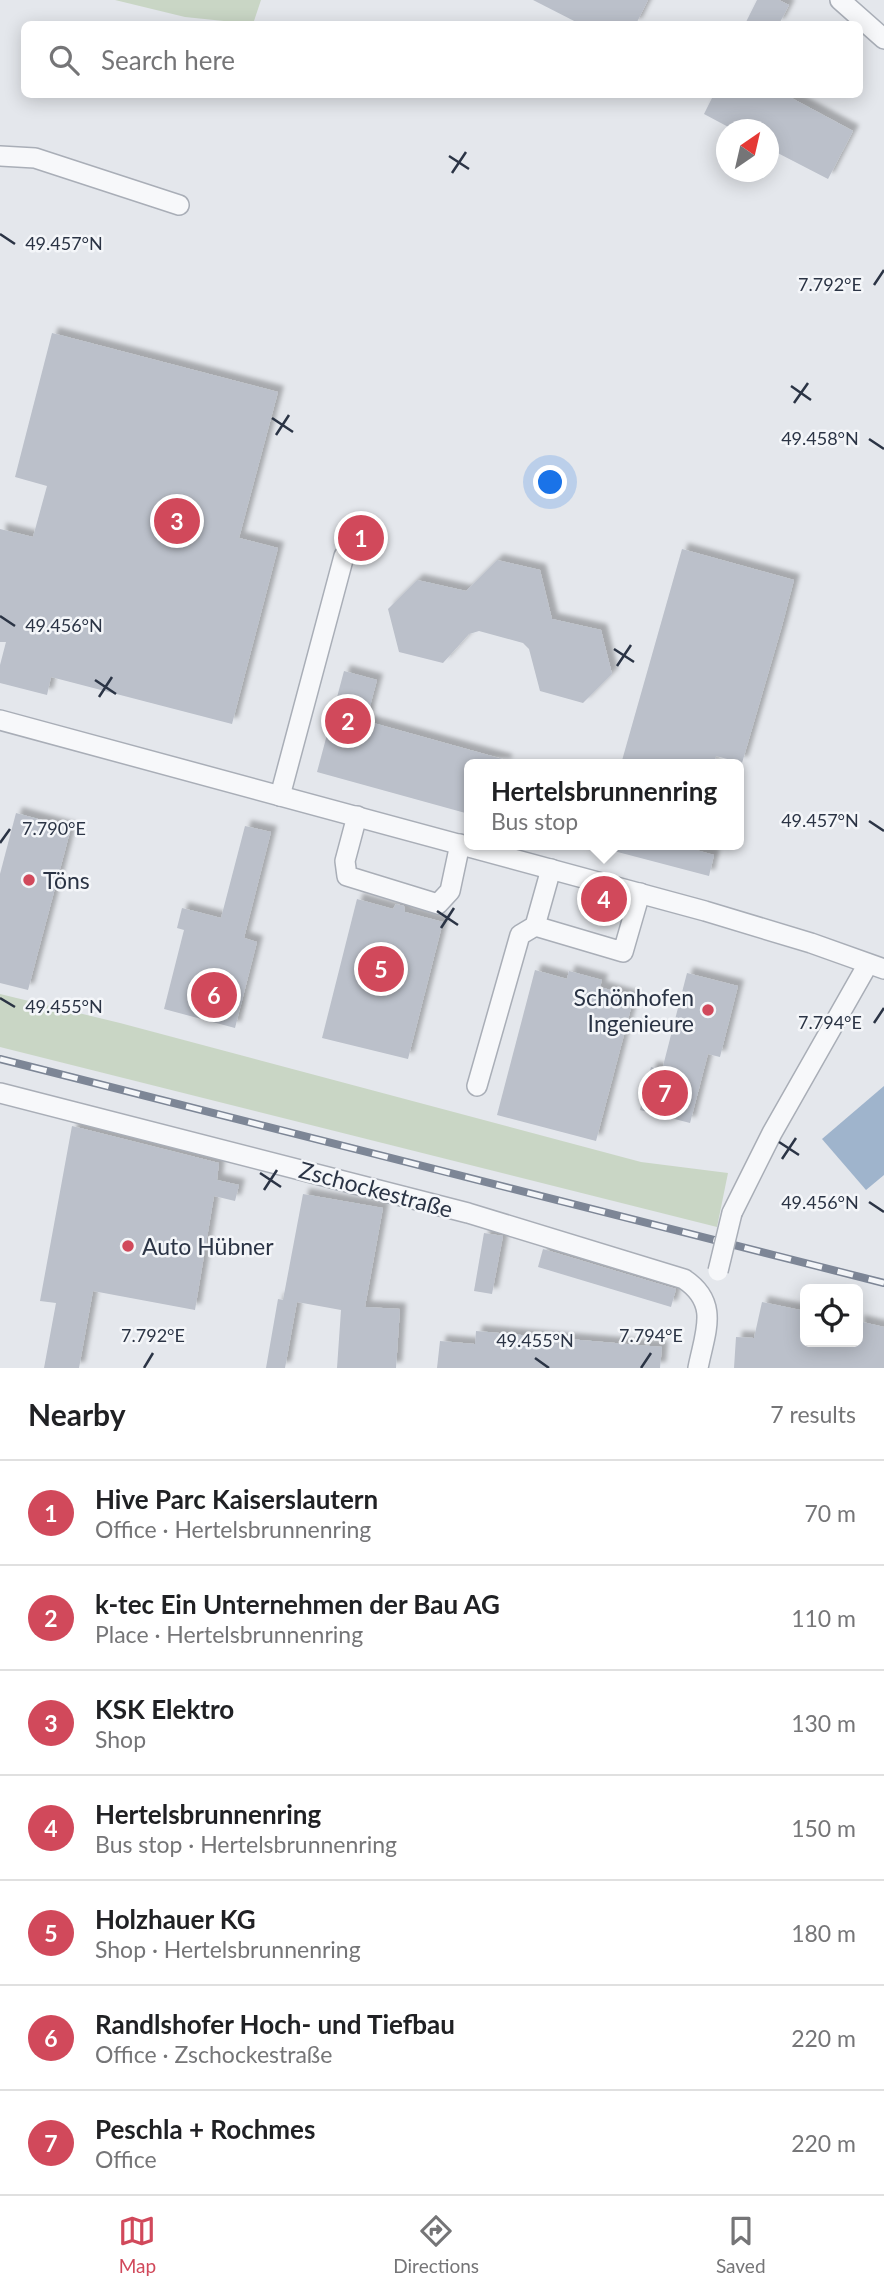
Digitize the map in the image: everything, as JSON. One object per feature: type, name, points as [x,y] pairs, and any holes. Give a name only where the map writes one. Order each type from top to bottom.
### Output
[{"type":"street","points":[[840,0],[884,39]]},
{"type":"street","points":[[0,156],[35,158],[179,205]]},
{"type":"street","points":[[280,796],[344,556]]},
{"type":"street","points":[[0,720],[464,845]]},
{"type":"street","points":[[357,816],[345,861],[347,876],[438,904],[450,891],[460,844]]},
{"type":"street","points":[[482,850],[878,963],[772,1133],[733,1213],[718,1271],[713,1284],[703,1295],[707,1312],[698,1368]]},
{"type":"street","points":[[477,1086],[520,935],[535,926],[551,869]]},
{"type":"street","points":[[535,926],[623,953],[640,893]]},
{"type":"street","name":"Zschockestraße","points":[[0,1093],[468,1213],[684,1279],[703,1295]]},
{"type":"green space","points":[[115,0],[261,0],[254,21],[185,17]]},
{"type":"green space","points":[[0,994],[120,1023],[641,1162],[728,1173],[717,1227],[0,1047]]},
{"type":"water","points":[[884,1086],[884,1175],[866,1190],[822,1139]]},
{"type":"building","points":[[533,0],[648,0],[638,21],[574,21]]},
{"type":"building","points":[[757,0],[779,0],[789,5],[781,21],[746,21]]},
{"type":"building","points":[[712,98],[791,98],[853,131],[828,179],[779,154],[779,119],[716,120],[704,114]]},
{"type":"building","points":[[52,333],[278,392],[239,538],[278,548],[232,724],[51,677],[47,695],[0,683],[0,665],[6,642],[0,642],[0,529],[33,537],[47,486],[15,477]]},
{"type":"building","points":[[682,549],[794,580],[743,759],[716,756],[715,759],[622,759]]},
{"type":"building","points":[[497,560],[540,570],[552,619],[601,630],[612,674],[583,703],[540,691],[529,649],[523,643],[479,631],[469,634],[443,663],[399,652],[388,609],[417,580],[466,591]]},
{"type":"building","points":[[344,671],[377,680],[366,721],[502,759],[464,759],[464,813],[317,772]]},
{"type":"building","points":[[16,813],[71,828],[28,990],[0,983],[0,874]]},
{"type":"building","points":[[245,826],[271,832],[244,938],[257,942],[235,1028],[164,1009],[184,930],[177,928],[182,908],[221,918]]},
{"type":"building","points":[[610,850],[696,850],[714,855],[709,876]]},
{"type":"building","points":[[357,899],[393,909],[396,904],[404,906],[405,912],[443,922],[408,1059],[322,1038]]},
{"type":"building","points":[[535,970],[567,979],[569,971],[602,980],[600,987],[634,997],[596,1141],[497,1115]]},
{"type":"building","points":[[687,973],[738,986],[720,1057],[708,1054],[690,1123],[640,1110],[651,1067],[662,1070]]},
{"type":"building","name":"Auto Hübner","points":[[72,1126],[219,1163],[217,1180],[239,1185],[235,1201],[214,1196],[195,1310],[93,1291],[79,1368],[44,1368],[56,1303],[40,1301]]},
{"type":"building","points":[[303,1194],[383,1208],[365,1307],[400,1309],[396,1368],[337,1368],[341,1310],[297,1302],[285,1368],[266,1368],[278,1299],[283,1300]]},
{"type":"building","points":[[484,1233],[503,1236],[492,1294],[474,1291]]},
{"type":"building","points":[[543,1249],[676,1289],[671,1307],[538,1267]]},
{"type":"building","points":[[762,1302],[800,1310],[800,1347],[863,1347],[863,1322],[884,1327],[884,1368],[734,1368],[736,1337],[754,1338]]},
{"type":"building","points":[[476,1331],[662,1347],[660,1368],[437,1368],[440,1341],[475,1344]]},
{"type":"railway","points":[[0,1059],[884,1283]]},
{"type":"place","name":"KSK Elektro","points":[[177,521]]},
{"type":"place","name":"Hive Parc Kaiserslautern","points":[[361,538]]},
{"type":"place","name":"k-tec Ein Unternehmen der Bau AG","points":[[348,721]]},
{"type":"place","name":"Töns","points":[[29,880]]},
{"type":"place","name":"Hertelsbrunnenring","points":[[604,899]]},
{"type":"place","name":"Holzhauer KG","points":[[381,969]]},
{"type":"place","name":"Randlshofer Hoch- und Tiefbau","points":[[214,995]]},
{"type":"place","name":"Schönhofen Ingenieure","points":[[708,1010]]},
{"type":"place","name":"Peschla + Rochmes","points":[[665,1093]]},
{"type":"place","name":"Auto Hübner","points":[[128,1246]]}]
